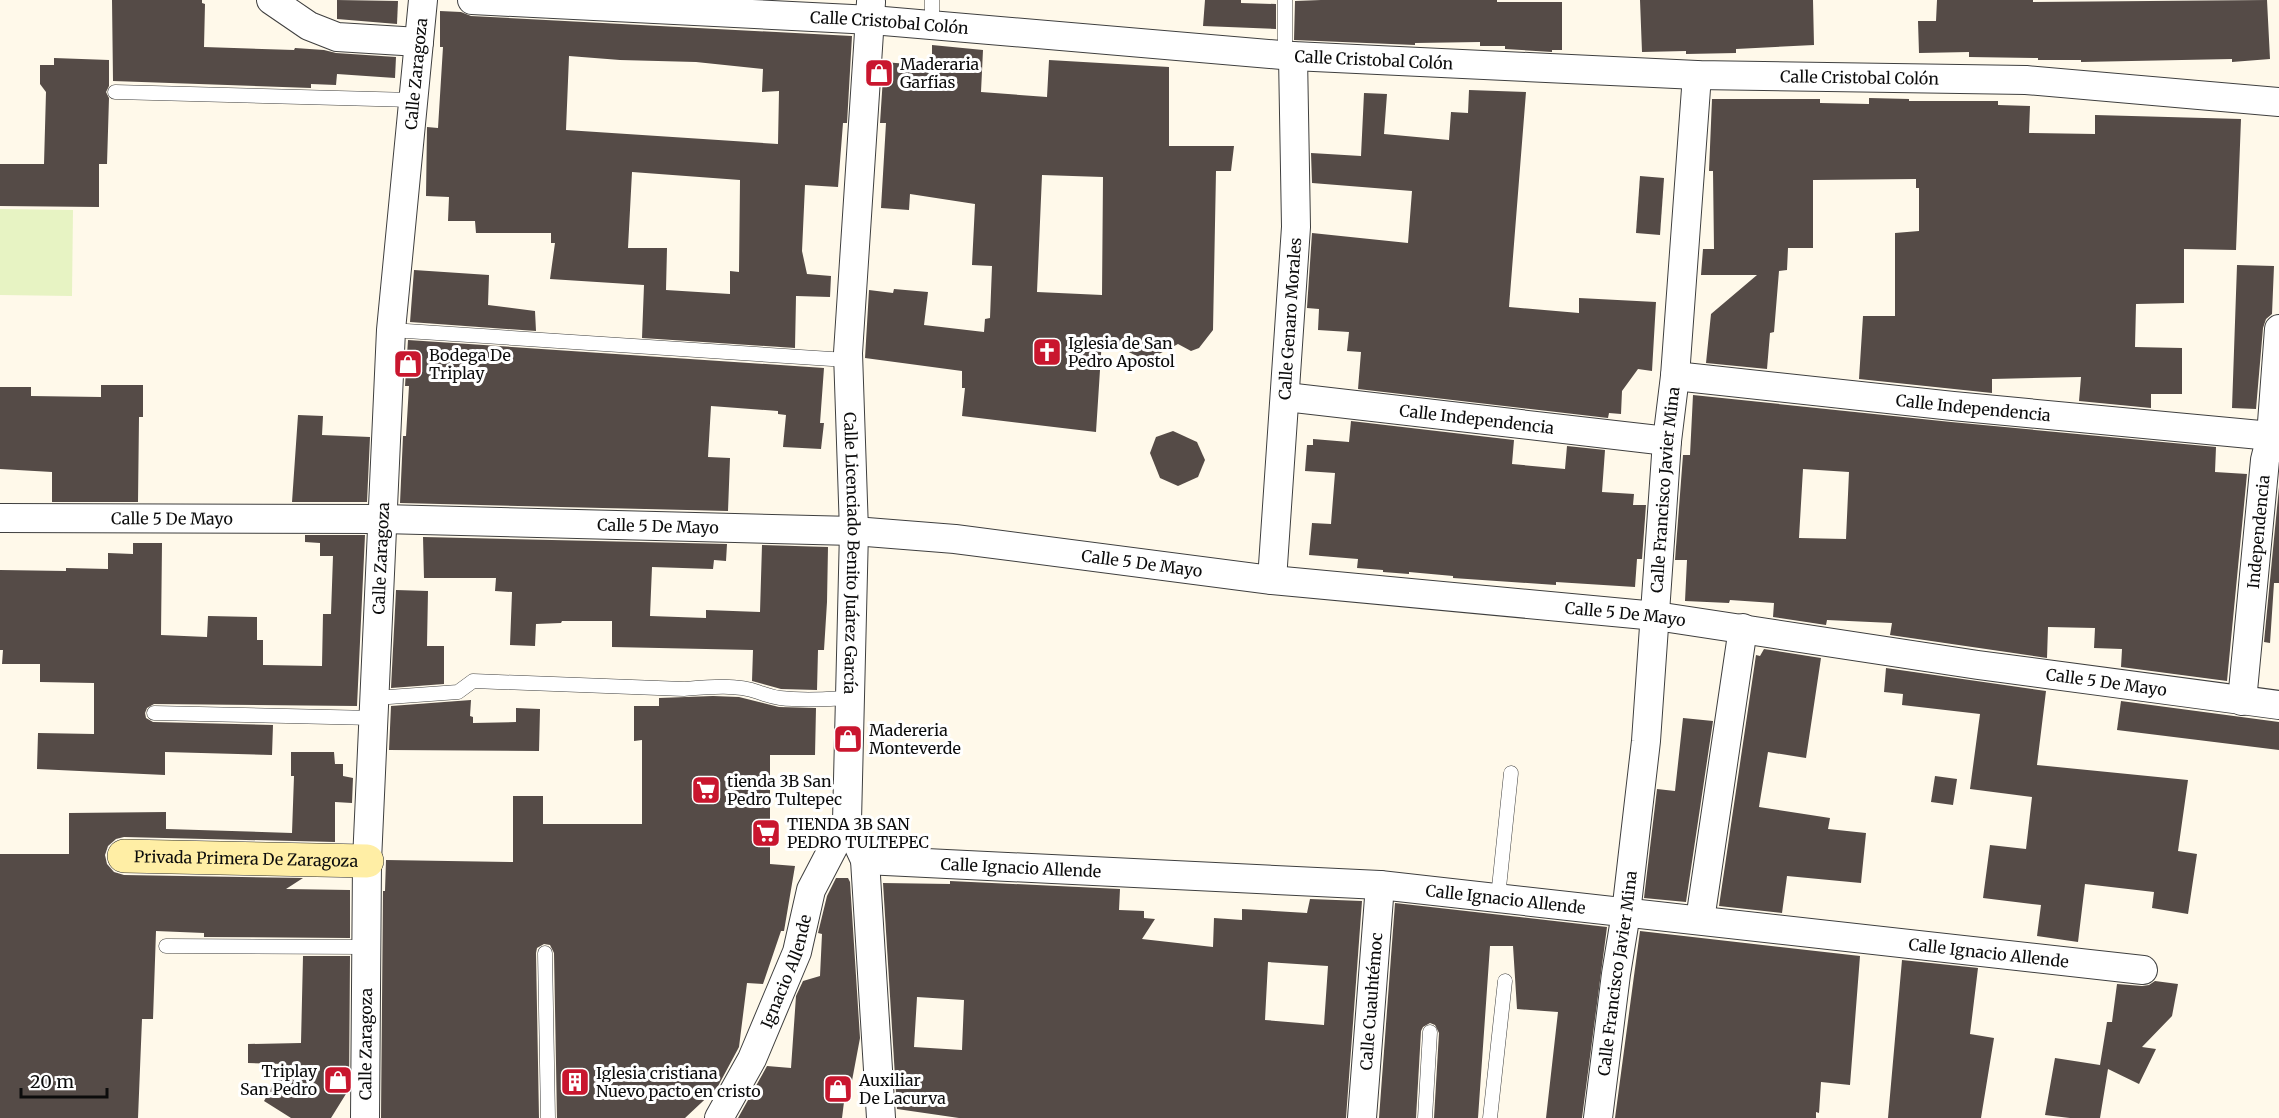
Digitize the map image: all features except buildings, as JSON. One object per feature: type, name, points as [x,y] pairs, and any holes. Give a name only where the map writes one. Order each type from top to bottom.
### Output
[{"type":"street","points":[[271,0],[309,26],[338,37],[419,42]]},
{"type":"street","name":"Calle Zaragoza","points":[[365,1118],[367,861],[391,330],[423,0]]},
{"type":"street","name":"Calle Cristobal Colón","points":[[472,0],[932,12],[1289,56],[1696,75],[2025,81],[2279,102]]},
{"type":"street","name":"Calle Licenciado Benito Juárez García","points":[[872,10],[848,360],[854,531],[847,821],[865,860],[880,1118]]},
{"type":"street","name":"Calle Genaro Morales","points":[[1272,580],[1296,227],[1289,56]]},
{"type":"street","name":"Calle Francisco Javier Mina","points":[[1598,1118],[1626,913],[1646,741],[1696,75]]},
{"type":"street","name":"Independencia","points":[[2242,701],[2272,453],[2279,329]]},
{"type":"street","name":"Calle Independencia","points":[[1675,376],[1964,407],[2272,453]]},
{"type":"street","name":"Calle Independencia","points":[[1286,397],[1667,441]]},
{"type":"street","name":"Calle 5 De Mayo","points":[[0,518],[382,519],[854,531],[955,539],[1272,580],[1656,616],[1978,665],[2279,705]]},
{"type":"street","points":[[1700,920],[1743,628]]},
{"type":"street","name":"Ignacio Allende","points":[[718,1118],[752,1059],[797,952],[811,890],[847,821]]},
{"type":"street","name":"Privada Primera De Zaragoza","points":[[124,856],[367,861]]},
{"type":"street","name":"Calle Ignacio Allende","points":[[865,860],[1380,885],[2143,970]]},
{"type":"street","name":"Calle Cuauhtémoc","points":[[1362,1118],[1380,885]]},
{"type":"lane","points":[[1286,0],[1289,56]]},
{"type":"lane","points":[[115,92],[413,100]]},
{"type":"lane","points":[[391,330],[848,360]]},
{"type":"lane","points":[[154,713],[375,708],[458,692],[473,681],[684,689],[710,687],[758,692],[766,696],[801,700],[850,698]]},
{"type":"lane","points":[[1498,897],[1511,773]]},
{"type":"lane","points":[[166,946],[366,947]]},
{"type":"lane","points":[[545,954],[548,1118]]},
{"type":"lane","points":[[1490,1118],[1505,981]]},
{"type":"lane","points":[[1425,1118],[1430,1032]]},
{"type":"green space","points":[[0,209],[73,210],[72,296],[0,295]]},
{"type":"place","name":"Maderaria Garfias","points":[[879,73]]},
{"type":"place","name":"Iglesia de San Pedro Apostol","points":[[1047,352]]},
{"type":"place","name":"Bodega De Triplay","points":[[408,364]]},
{"type":"place","name":"Madereria Monteverde","points":[[848,739]]},
{"type":"place","name":"tienda 3B San Pedro Tultepec","points":[[706,790]]},
{"type":"place","name":"TIENDA 3B SAN PEDRO TULTEPEC","points":[[766,833]]},
{"type":"place","name":"Triplay San Pedro","points":[[338,1080]]},
{"type":"place","name":"Iglesia cristiana Nuevo pacto en cristo","points":[[575,1082]]},
{"type":"place","name":"Auxiliar De Lacurva","points":[[838,1089]]}]
